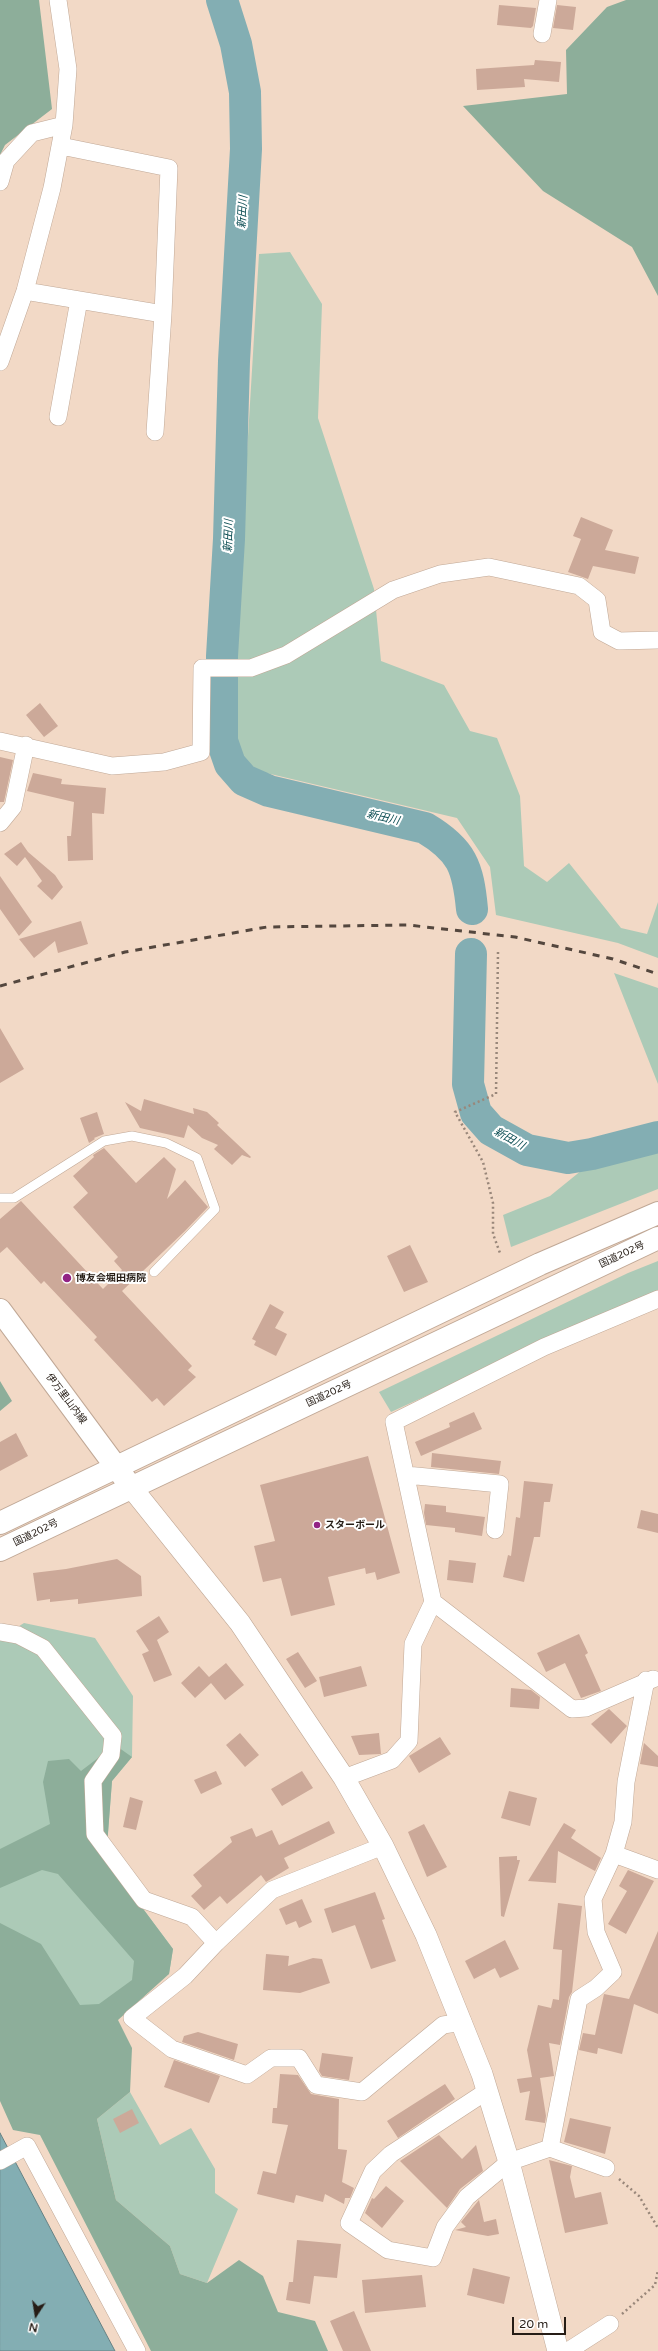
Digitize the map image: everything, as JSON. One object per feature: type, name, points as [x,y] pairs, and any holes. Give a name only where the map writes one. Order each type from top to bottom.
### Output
[{"type":"main road","points":[[0,1523],[540,1264],[658,1213]]},
{"type":"main road","name":"国道202号","points":[[0,1550],[658,1238]]},
{"type":"main road","name":"伊万里山内線","points":[[0,1310],[132,1487]]},
{"type":"street","points":[[0,362],[25,291],[61,146],[68,69],[58,0]]},
{"type":"street","points":[[542,34],[548,0]]},
{"type":"street","points":[[0,182],[6,161],[32,134],[64,125]]},
{"type":"street","points":[[61,146],[169,168],[163,314],[155,432]]},
{"type":"street","points":[[25,291],[163,314]]},
{"type":"street","points":[[58,417],[79,300]]},
{"type":"street","points":[[0,741],[26,745],[112,766],[164,762],[201,752],[202,668],[252,668],[286,655],[394,590],[440,574],[489,567],[579,586],[597,600],[602,632],[619,641],[658,640]]},
{"type":"street","points":[[0,823],[13,807],[26,745]]},
{"type":"street","points":[[344,1778],[392,1760],[408,1741],[413,1644],[433,1602],[394,1422],[544,1347],[658,1300]]},
{"type":"street","points":[[406,1475],[500,1484],[495,1530]]},
{"type":"street","points":[[132,1487],[240,1623],[344,1778],[383,1846],[426,1935],[462,2022],[487,2091],[509,2162],[558,2351]]},
{"type":"street","points":[[433,1602],[572,1709],[586,1708],[652,1679]]},
{"type":"street","points":[[0,1632],[18,1635],[43,1648],[113,1736],[111,1755],[93,1781],[95,1834],[144,1900],[192,1917],[216,1943]]},
{"type":"street","points":[[550,2148],[579,1999],[596,1988],[613,1972],[596,1932],[593,1899],[614,1854],[623,1822],[626,1782],[652,1679]]},
{"type":"street","points":[[383,1846],[272,1890],[216,1943],[184,1976],[132,2018],[172,2049],[247,2075],[271,2058],[299,2058],[316,2085],[362,2092],[443,2025],[462,2022]]},
{"type":"street","points":[[614,1854],[658,1870]]},
{"type":"street","points":[[487,2091],[392,2154],[373,2172],[350,2223],[388,2250],[433,2258],[445,2227],[467,2197],[509,2162],[550,2148],[606,2168]]},
{"type":"street","points":[[0,2161],[27,2146],[137,2351]]},
{"type":"street","points":[[568,2351],[610,2324]]},
{"type":"lane","points":[[0,1198],[14,1198],[104,1141],[139,1136],[183,1150],[197,1158],[215,1209],[154,1272]]},
{"type":"path","points":[[498,952],[496,1094],[455,1112],[483,1162],[493,1203],[493,1234],[500,1253]]},
{"type":"path","points":[[606,2168],[639,2196],[658,2228]]},
{"type":"path","points":[[610,2324],[655,2285],[658,2270]]},
{"type":"green space","points":[[0,0],[39,0],[52,109],[5,145],[0,155]]},
{"type":"green space","points":[[626,0],[658,0],[658,296],[632,247],[543,191],[463,106],[567,94],[566,50],[607,7]]},
{"type":"green space","points":[[290,252],[322,304],[318,418],[374,589],[381,661],[444,685],[470,731],[497,738],[520,796],[524,866],[547,882],[569,863],[621,928],[647,934],[658,902],[658,958],[618,943],[496,915],[490,867],[457,818],[262,772],[243,761],[230,735],[259,254]]},
{"type":"green space","points":[[614,973],[658,988],[658,1084]]},
{"type":"green space","points":[[658,1147],[658,1189],[511,1247],[503,1215],[550,1196],[582,1170]]},
{"type":"green space","points":[[658,1261],[658,1290],[391,1412],[379,1392],[628,1273]]},
{"type":"green space","points":[[0,1381],[12,1401],[0,1411]]},
{"type":"green space","points":[[24,1623],[95,1638],[133,1696],[132,1757],[112,1781],[106,1859],[173,1949],[169,1974],[0,2060],[0,1638]]},
{"type":"green space","points":[[115,1745],[132,1757],[112,1781],[106,1859],[173,1949],[169,1974],[118,2020],[132,2048],[130,2092],[97,2119],[116,2200],[170,2246],[180,2274],[207,2283],[239,2260],[263,2276],[278,2312],[315,2321],[328,2351],[151,2351],[40,2135],[13,2130],[0,2101],[0,1923],[41,1944],[80,2005],[99,2004],[132,1980],[134,1961],[58,1874],[42,1870],[0,1888],[0,1849],[50,1824],[43,1782],[48,1761],[69,1759],[81,1771]]},
{"type":"green space","points":[[130,2092],[160,2145],[191,2128],[215,2169],[215,2193],[238,2209],[207,2283],[180,2274],[170,2246],[116,2200],[97,2119]]},
{"type":"water","points":[[0,2133],[115,2351],[0,2351]]},
{"type":"building","points":[[499,5],[536,8],[533,26],[531,28],[497,25]]},
{"type":"building","points":[[557,5],[576,7],[573,30],[553,28]]},
{"type":"building","points":[[535,60],[561,62],[559,82],[524,79],[525,87],[477,90],[476,69],[534,65]]},
{"type":"building","points":[[581,517],[613,530],[605,550],[639,557],[635,574],[593,566],[588,579],[568,572],[581,539],[573,536]]},
{"type":"building","points":[[40,703],[58,726],[44,737],[26,715]]},
{"type":"building","points":[[0,757],[13,760],[4,802],[0,802]]},
{"type":"building","points":[[33,773],[62,779],[61,784],[106,788],[104,814],[92,813],[93,860],[68,861],[67,836],[71,836],[74,802],[27,791]]},
{"type":"building","points":[[21,842],[28,852],[55,875],[63,887],[52,900],[37,886],[42,881],[25,857],[17,866],[4,854]]},
{"type":"building","points":[[0,876],[32,922],[19,936],[0,909]]},
{"type":"building","points":[[81,921],[88,944],[58,953],[55,941],[34,958],[19,939]]},
{"type":"building","points":[[0,1028],[24,1069],[0,1083]]},
{"type":"building","points":[[144,1099],[194,1114],[193,1108],[207,1112],[219,1123],[217,1125],[251,1157],[242,1155],[232,1165],[214,1149],[218,1145],[202,1138],[188,1125],[184,1138],[140,1128],[125,1102],[141,1111]]},
{"type":"building","points":[[97,1112],[104,1134],[94,1138],[95,1139],[89,1143],[80,1118]]},
{"type":"building","points":[[104,1148],[136,1183],[164,1157],[176,1169],[167,1199],[185,1180],[208,1207],[122,1291],[192,1366],[188,1370],[196,1377],[164,1406],[157,1398],[152,1402],[94,1340],[97,1337],[44,1281],[41,1284],[7,1247],[0,1253],[0,1219],[21,1201],[103,1289],[122,1270],[114,1261],[118,1257],[73,1207],[88,1193],[73,1176],[94,1157],[93,1155]]},
{"type":"building","points":[[410,1245],[428,1282],[404,1292],[387,1256]]},
{"type":"building","points":[[270,1304],[284,1312],[275,1328],[287,1334],[276,1356],[254,1345],[256,1341],[252,1339]]},
{"type":"building","points":[[474,1412],[482,1429],[421,1456],[415,1442],[450,1427],[449,1423]]},
{"type":"building","points":[[16,1433],[28,1456],[0,1471],[0,1442]]},
{"type":"building","points":[[432,1453],[501,1461],[499,1474],[431,1467]]},
{"type":"building","points":[[368,1456],[400,1573],[377,1580],[375,1572],[366,1574],[365,1568],[328,1577],[335,1605],[291,1616],[281,1578],[263,1582],[254,1546],[275,1541],[260,1485]]},
{"type":"building","points":[[524,1481],[553,1484],[550,1502],[544,1502],[540,1537],[534,1537],[524,1582],[503,1577],[508,1555],[511,1556],[516,1517],[520,1518]]},
{"type":"building","points":[[425,1504],[446,1506],[446,1512],[485,1517],[482,1536],[455,1532],[455,1528],[426,1525],[424,1513]]},
{"type":"building","points":[[641,1510],[658,1514],[658,1533],[637,1528]]},
{"type":"building","points":[[117,1559],[141,1576],[142,1596],[78,1604],[78,1599],[50,1602],[50,1599],[37,1601],[33,1573],[66,1569]]},
{"type":"building","points":[[449,1560],[476,1563],[473,1583],[447,1580]]},
{"type":"building","points":[[159,1616],[169,1632],[157,1640],[172,1675],[154,1682],[142,1654],[149,1651],[136,1631]]},
{"type":"building","points":[[579,1634],[588,1653],[585,1655],[601,1691],[581,1698],[565,1663],[546,1672],[537,1653]]},
{"type":"building","points":[[298,1652],[317,1681],[305,1688],[286,1659]]},
{"type":"building","points":[[226,1663],[244,1685],[225,1700],[211,1683],[195,1698],[181,1683],[199,1666],[209,1677]]},
{"type":"building","points":[[361,1666],[367,1686],[324,1697],[319,1677]]},
{"type":"building","points":[[511,1688],[531,1690],[540,1697],[539,1709],[510,1707]]},
{"type":"building","points":[[609,1709],[627,1726],[611,1744],[591,1724]]},
{"type":"building","points":[[240,1733],[259,1755],[245,1767],[226,1745]]},
{"type":"building","points":[[379,1733],[381,1754],[359,1755],[351,1736]]},
{"type":"building","points":[[440,1737],[451,1754],[419,1773],[409,1756]]},
{"type":"building","points":[[644,1743],[658,1756],[658,1767],[640,1764]]},
{"type":"building","points":[[216,1771],[222,1784],[201,1794],[194,1780]]},
{"type":"building","points":[[302,1771],[313,1788],[282,1806],[271,1789]]},
{"type":"building","points":[[509,1791],[537,1798],[530,1826],[501,1818]]},
{"type":"building","points":[[130,1797],[143,1801],[136,1830],[123,1827]]},
{"type":"building","points":[[329,1821],[335,1833],[284,1858],[289,1868],[266,1882],[261,1875],[227,1904],[220,1896],[204,1910],[191,1896],[202,1886],[193,1875],[232,1842],[230,1837],[252,1828],[256,1837],[272,1830],[279,1845]]},
{"type":"building","points":[[564,1823],[576,1830],[571,1838],[601,1858],[595,1871],[558,1851],[556,1883],[528,1881]]},
{"type":"building","points":[[424,1824],[447,1867],[427,1877],[408,1832]]},
{"type":"building","points":[[517,1856],[517,1860],[520,1860],[504,1917],[501,1916],[499,1857]]},
{"type":"building","points":[[628,1870],[654,1881],[626,1934],[608,1924],[627,1891],[619,1886]]},
{"type":"building","points":[[375,1892],[385,1919],[382,1920],[396,1961],[371,1969],[355,1925],[332,1933],[324,1909]]},
{"type":"building","points":[[302,1899],[312,1922],[299,1928],[296,1921],[286,1925],[279,1909]]},
{"type":"building","points":[[558,1903],[582,1906],[572,1992],[569,1997],[560,2045],[549,2043],[554,2076],[540,2078],[546,2116],[545,2123],[525,2120],[530,2091],[520,2093],[517,2079],[532,2077],[527,2050],[538,2005],[551,2008],[553,1999],[559,2000],[562,1950],[553,1949]]},
{"type":"building","points":[[658,1931],[658,2014],[634,2004],[622,2054],[598,2048],[597,2054],[579,2050],[583,2033],[595,2035],[604,1994],[629,1999]]},
{"type":"building","points":[[505,1940],[519,1969],[500,1978],[495,1968],[474,1979],[465,1961]]},
{"type":"building","points":[[266,1954],[289,1956],[288,1966],[313,1958],[322,1959],[330,1983],[300,1993],[263,1990]]},
{"type":"building","points":[[198,2032],[238,2044],[234,2060],[182,2042],[184,2036]]},
{"type":"building","points":[[322,2053],[353,2057],[349,2080],[322,2076],[319,2071]]},
{"type":"building","points":[[174,2060],[220,2076],[209,2103],[164,2087]]},
{"type":"building","points":[[280,2074],[298,2075],[311,2094],[339,2099],[338,2149],[347,2150],[342,2182],[354,2188],[350,2198],[345,2198],[344,2204],[325,2194],[323,2202],[296,2195],[294,2203],[257,2194],[263,2171],[276,2174],[288,2125],[272,2123],[273,2108],[277,2108]]},
{"type":"building","points":[[445,2084],[455,2099],[398,2138],[387,2121]]},
{"type":"building","points":[[132,2109],[139,2123],[120,2133],[113,2119]]},
{"type":"building","points":[[570,2118],[611,2127],[605,2154],[564,2142]]},
{"type":"building","points":[[439,2135],[462,2159],[476,2145],[483,2171],[460,2189],[447,2208],[400,2161]]},
{"type":"building","points":[[549,2160],[572,2166],[570,2177],[575,2198],[601,2192],[608,2224],[565,2233]]},
{"type":"building","points":[[386,2186],[404,2201],[382,2228],[365,2213],[372,2198],[374,2199]]},
{"type":"building","points":[[479,2200],[484,2222],[496,2219],[499,2234],[488,2236],[455,2230],[466,2227],[461,2222]]},
{"type":"building","points":[[297,2240],[341,2244],[337,2278],[314,2276],[310,2304],[286,2300],[289,2282],[293,2282]]},
{"type":"building","points":[[473,2268],[510,2277],[504,2304],[467,2295]]},
{"type":"building","points":[[422,2275],[426,2307],[365,2313],[362,2280]]},
{"type":"building","points":[[354,2311],[371,2351],[343,2351],[330,2321]]},
{"type":"waterway","name":"新田川","points":[[222,0],[236,44],[245,92],[246,149],[234,361],[229,539],[222,656],[222,741],[230,764],[244,780],[269,791],[425,828],[437,836],[455,852],[461,861],[468,882],[472,909]]},
{"type":"waterway","name":"新田川","points":[[471,954],[468,1084],[476,1113],[491,1130],[527,1150],[568,1158],[592,1154],[658,1137]]},
{"type":"railway","points":[[0,986],[125,952],[267,927],[408,925],[515,937],[613,959],[658,974]]},
{"type":"place","name":"博友会堀田病院","points":[[67,1278]]},
{"type":"place","name":"スターボール","points":[[317,1525]]}]
